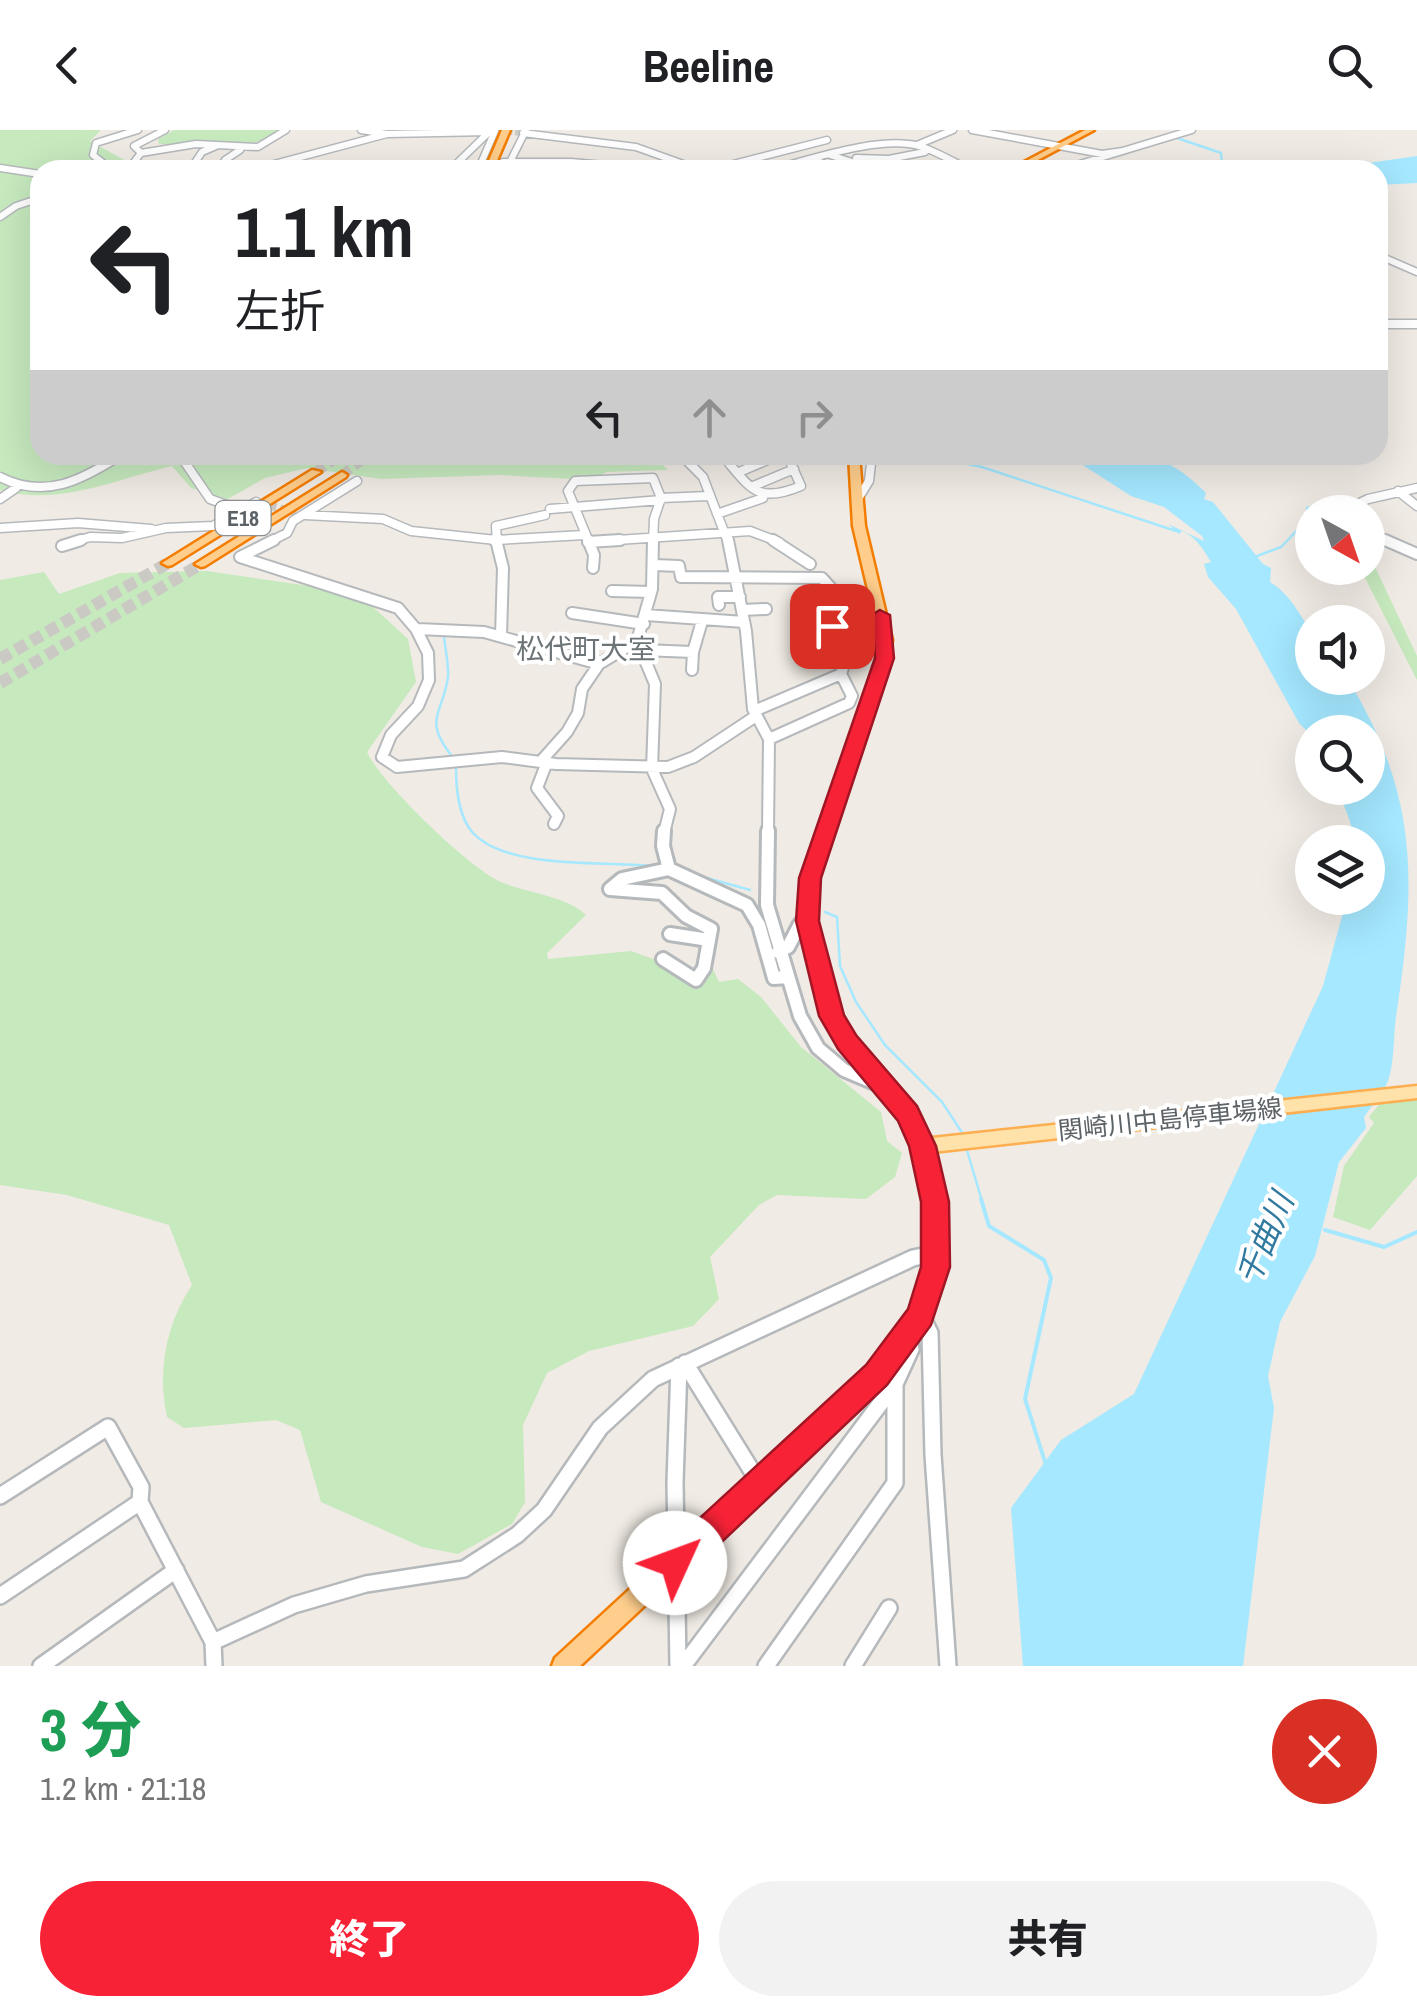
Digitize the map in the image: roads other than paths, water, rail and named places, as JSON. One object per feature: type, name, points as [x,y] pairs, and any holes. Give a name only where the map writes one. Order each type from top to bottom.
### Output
[{"type":"highway","points":[[490,160],[509,130]]},
{"type":"highway","points":[[1033,160],[1090,130]]},
{"type":"highway","points":[[563,1666],[877,1375],[920,1316],[934,1279],[926,1255],[935,1202],[929,1145],[888,1087],[847,1042],[832,1016],[808,921],[810,878],[884,658],[880,615],[856,502],[854,465]]},
{"type":"highway","name":"E18","points":[[168,562],[316,472]]},
{"type":"highway","name":"E18","points":[[201,564],[342,475]]},
{"type":"main road","name":"関崎川中島停車場線","points":[[929,1145],[1417,1092]]},
{"type":"street","points":[[99,160],[93,155],[96,143],[138,130]]},
{"type":"street","points":[[140,153],[134,146],[165,130]]},
{"type":"street","points":[[224,160],[240,150],[273,142],[286,130]]},
{"type":"street","points":[[361,130],[387,134],[489,131]]},
{"type":"street","points":[[371,130],[489,131]]},
{"type":"street","points":[[823,130],[840,152]]},
{"type":"street","points":[[809,160],[875,146],[917,146],[953,130]]},
{"type":"street","points":[[972,130],[1102,154],[1123,151]]},
{"type":"street","points":[[1093,160],[1192,130]]},
{"type":"street","points":[[486,160],[489,131]]},
{"type":"street","points":[[459,160],[489,131]]},
{"type":"street","points":[[509,160],[525,131],[606,141],[676,160]]},
{"type":"street","points":[[298,160],[387,134]]},
{"type":"street","points":[[901,145],[897,139],[904,134]]},
{"type":"street","points":[[870,138],[875,146]]},
{"type":"street","points":[[742,160],[827,140]]},
{"type":"street","points":[[135,160],[140,153],[196,144],[240,150]]},
{"type":"street","points":[[197,160],[202,152],[216,146]]},
{"type":"street","points":[[917,146],[945,160]]},
{"type":"street","points":[[849,150],[860,156],[889,160],[925,152]]},
{"type":"street","points":[[830,154],[843,160]]},
{"type":"street","points":[[758,155],[768,160]]},
{"type":"street","points":[[860,156],[856,158],[862,160]]},
{"type":"street","points":[[0,168],[30,172]]},
{"type":"street","points":[[0,217],[30,203]]},
{"type":"street","points":[[1388,259],[1417,272]]},
{"type":"street","points":[[1388,324],[1417,324]]},
{"type":"street","points":[[0,499],[16,488],[62,486],[101,465]]},
{"type":"street","points":[[186,465],[202,495],[224,509],[240,510]]},
{"type":"street","points":[[692,465],[704,476],[708,496],[726,531],[740,597],[755,714],[769,739],[767,905],[778,952],[800,1016],[818,1048],[844,1070],[888,1087]]},
{"type":"street","points":[[732,465],[763,498]]},
{"type":"street","points":[[737,472],[754,465]]},
{"type":"street","points":[[717,514],[763,498],[774,499],[801,486],[792,465]]},
{"type":"street","points":[[856,502],[866,491],[872,465]]},
{"type":"street","points":[[750,487],[794,469]]},
{"type":"street","points":[[0,478],[16,488]]},
{"type":"street","points":[[594,568],[594,555],[568,491],[575,482],[653,478],[661,499],[654,519],[655,566],[640,645],[655,684],[652,769],[670,810],[660,847],[668,869]]},
{"type":"street","points":[[357,481],[299,514],[287,534],[240,557],[398,608],[418,629],[427,649],[429,681],[420,703],[385,741],[382,756],[397,767],[502,757],[652,769],[694,757],[755,714],[841,674],[856,633],[880,615]]},
{"type":"street","points":[[1385,495],[1417,488]]},
{"type":"street","points":[[1398,492],[1417,506]]},
{"type":"street","points":[[501,636],[503,568],[496,526],[574,506],[708,496]]},
{"type":"street","points":[[0,528],[78,522],[160,529],[213,526],[256,502]]},
{"type":"street","points":[[299,514],[383,519],[411,530],[496,540],[750,531],[768,542],[791,548],[810,564]]},
{"type":"street","points":[[62,546],[90,538],[132,536],[160,529]]},
{"type":"street","points":[[1385,540],[1417,554]]},
{"type":"street","points":[[655,566],[679,566],[681,577],[822,578],[849,608],[832,626],[856,633]]},
{"type":"street","points":[[772,579],[777,592]]},
{"type":"street","points":[[612,591],[651,592]]},
{"type":"street","points":[[720,605],[718,597],[740,597]]},
{"type":"street","points":[[572,613],[702,621],[766,609]]},
{"type":"street","points":[[692,670],[702,621]]},
{"type":"street","points":[[418,629],[501,636],[599,664]]},
{"type":"street","points":[[554,824],[558,816],[538,788],[539,775],[544,761],[578,713],[582,688],[599,664],[640,645],[693,652]]},
{"type":"street","points":[[769,739],[849,703],[852,696],[841,674]]},
{"type":"street","points":[[663,960],[696,980],[704,968],[711,929],[686,916],[662,893],[610,889],[622,880],[668,869],[719,892],[726,901],[746,905],[759,925],[774,978],[786,977]]},
{"type":"street","points":[[778,952],[788,948],[800,924],[808,921]]},
{"type":"street","points":[[670,934],[709,940]]},
{"type":"street","points":[[213,1642],[294,1605],[366,1584],[464,1569],[517,1536],[544,1510],[600,1428],[632,1395],[682,1364],[926,1255]]},
{"type":"street","points":[[920,1316],[930,1332],[933,1455],[948,1666]]},
{"type":"street","points":[[680,1666],[895,1384],[911,1349],[908,1336]]},
{"type":"street","points":[[682,1364],[760,1484]]},
{"type":"street","points":[[680,1666],[675,1563],[682,1364]]},
{"type":"street","points":[[766,1666],[895,1483],[895,1384]]},
{"type":"street","points":[[0,1496],[108,1427],[140,1487],[140,1502],[213,1642],[214,1666]]},
{"type":"street","points":[[0,1596],[140,1502]]},
{"type":"street","points":[[41,1666],[176,1570]]},
{"type":"street","points":[[853,1666],[889,1608]]},
{"type":"water","points":[[1417,156],[1417,183],[1388,184],[1388,160]]},
{"type":"water","points":[[1083,465],[1170,465],[1189,478],[1206,493],[1204,499],[1213,502],[1263,564],[1271,568],[1270,582],[1295,608],[1295,695],[1356,695],[1367,715],[1295,716],[1236,609],[1208,577],[1204,564],[1211,562],[1199,544],[1168,524],[1204,541],[1202,536],[1164,507],[1131,496]]},
{"type":"water","name":"千曲川","points":[[1385,754],[1399,798],[1408,877],[1392,1062],[1389,1078],[1364,1117],[1366,1128],[1339,1162],[1315,1256],[1280,1322],[1268,1376],[1274,1408],[1243,1666],[1023,1666],[1011,1508],[1061,1440],[1134,1394],[1323,986],[1342,915],[1385,915],[1385,825],[1351,825],[1344,805],[1385,805]]},
{"type":"waterway","points":[[1177,138],[1221,153],[1222,160]]},
{"type":"waterway","points":[[972,465],[1176,531]]},
{"type":"waterway","points":[[1257,556],[1281,547],[1295,533]]},
{"type":"waterway","points":[[444,636],[448,677],[436,726],[454,759]]},
{"type":"waterway","points":[[456,767],[464,819],[473,833],[489,845],[558,862],[653,866]]},
{"type":"waterway","points":[[700,876],[750,890]]},
{"type":"waterway","points":[[825,912],[837,917],[840,966],[856,1002],[885,1045],[942,1102],[963,1134]]},
{"type":"waterway","points":[[966,1147],[982,1201]]},
{"type":"waterway","points":[[981,1199],[989,1226],[1044,1260],[1051,1278],[1025,1399],[1045,1462]]},
{"type":"waterway","points":[[1325,1230],[1384,1247],[1417,1232]]},
{"type":"tunnel","points":[[498,131],[523,133]]},
{"type":"tunnel","points":[[316,472],[326,465]]},
{"type":"tunnel","points":[[342,475],[356,465]]},
{"type":"tunnel","points":[[257,502],[296,513]]},
{"type":"tunnel","points":[[0,659],[168,563]]},
{"type":"tunnel","points":[[0,683],[201,564]]},
{"type":"district","name":"松代町大室","points":[[586,649]]}]
